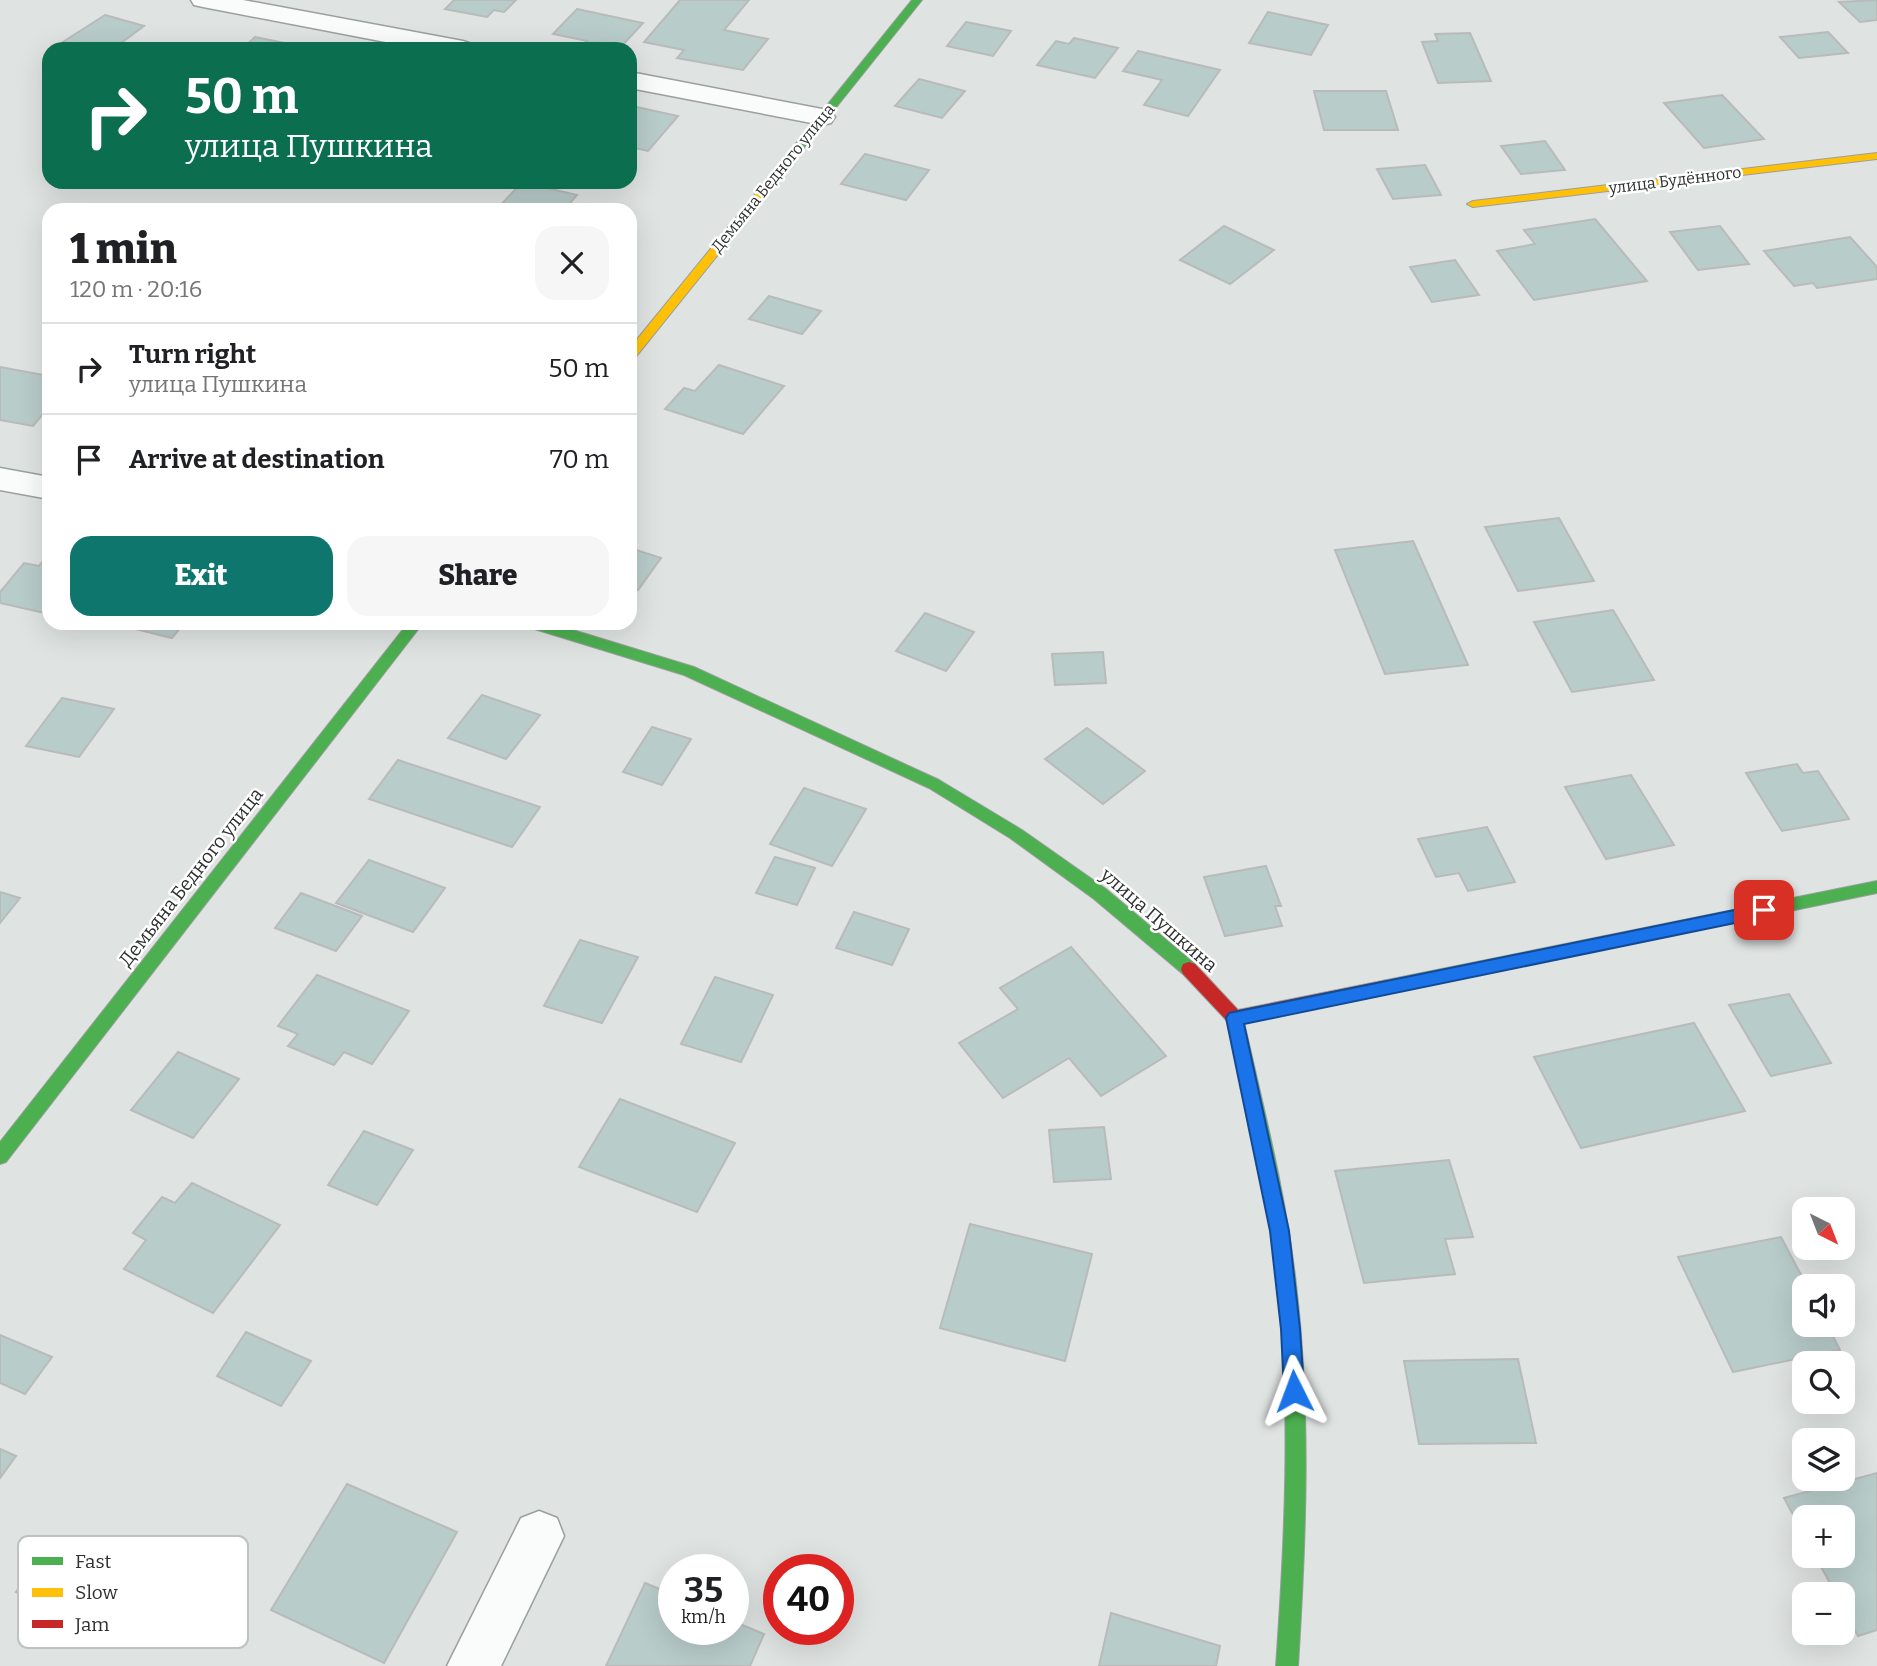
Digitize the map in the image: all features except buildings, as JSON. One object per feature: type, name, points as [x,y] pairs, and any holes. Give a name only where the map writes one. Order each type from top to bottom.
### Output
[{"type":"street","points":[[203,0],[426,42]]},
{"type":"street","name":"Демьяна Бедного улица","points":[[637,347],[917,0]]},
{"type":"street","points":[[637,81],[822,117]]},
{"type":"street","name":"улица Будённого","points":[[1473,204],[1877,156]]},
{"type":"street","points":[[0,479],[42,487]]},
{"type":"street","name":"Демьяна Бедного улица","points":[[0,1156],[411,630]]},
{"type":"street","name":"улица Пушкина","points":[[556,630],[689,671],[934,784],[1016,834],[1100,894],[1186,966],[1235,1018]]},
{"type":"street","points":[[1287,1666],[1293,1585],[1294,1391],[1290,1329],[1280,1231],[1235,1018],[1877,887]]},
{"type":"street","points":[[473,1666],[539,1536]]},
{"type":"traffic: fast","points":[[782,168],[917,0]]},
{"type":"traffic: fast","points":[[0,1156],[411,630]]},
{"type":"traffic: fast","points":[[556,630],[689,671],[934,784],[1016,834],[1100,894],[1189,969]]},
{"type":"traffic: fast","points":[[1387,987],[1877,887]]},
{"type":"traffic: fast","points":[[1235,1018],[1277,1217],[1291,1332],[1296,1475],[1287,1666]]},
{"type":"traffic: slow","points":[[1473,204],[1877,156]]},
{"type":"traffic: slow","points":[[637,347],[782,168]]},
{"type":"traffic: jam","points":[[1189,969],[1235,1018],[1387,987]]},
{"type":"route","points":[[1294,1391],[1280,1231],[1235,1018],[1764,910]]}]
